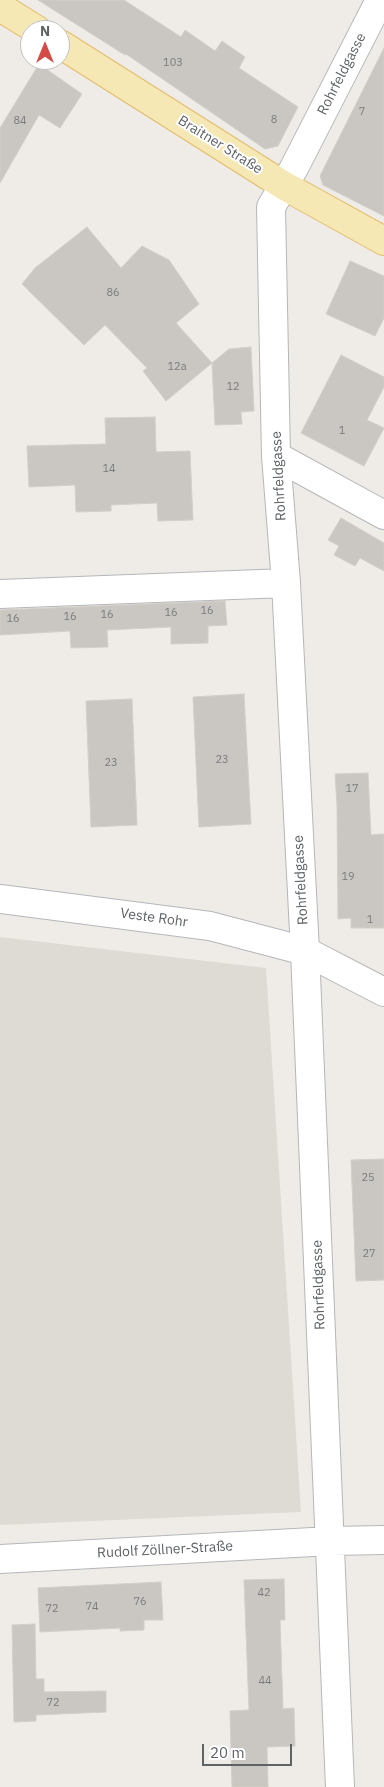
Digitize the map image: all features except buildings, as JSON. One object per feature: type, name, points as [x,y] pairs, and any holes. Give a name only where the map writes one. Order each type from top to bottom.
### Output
[{"type":"main road","points":[[0,6],[22,20]]},
{"type":"main road","name":"Braitner Straße","points":[[70,50],[283,185],[384,241]]},
{"type":"street","name":"Rohrfeldgasse","points":[[340,1787],[305,951],[286,583],[276,456],[271,207],[294,168],[380,0]]},
{"type":"street","points":[[276,456],[384,515]]},
{"type":"street","points":[[0,594],[286,583]]},
{"type":"street","name":"Veste Rohr","points":[[0,899],[210,926],[305,951],[384,992]]},
{"type":"street","name":"Rudolf Zöllner-Straße","points":[[0,1559],[330,1541],[384,1540]]},
{"type":"shaded area","points":[[0,937],[266,968],[301,1512],[0,1525]]}]
